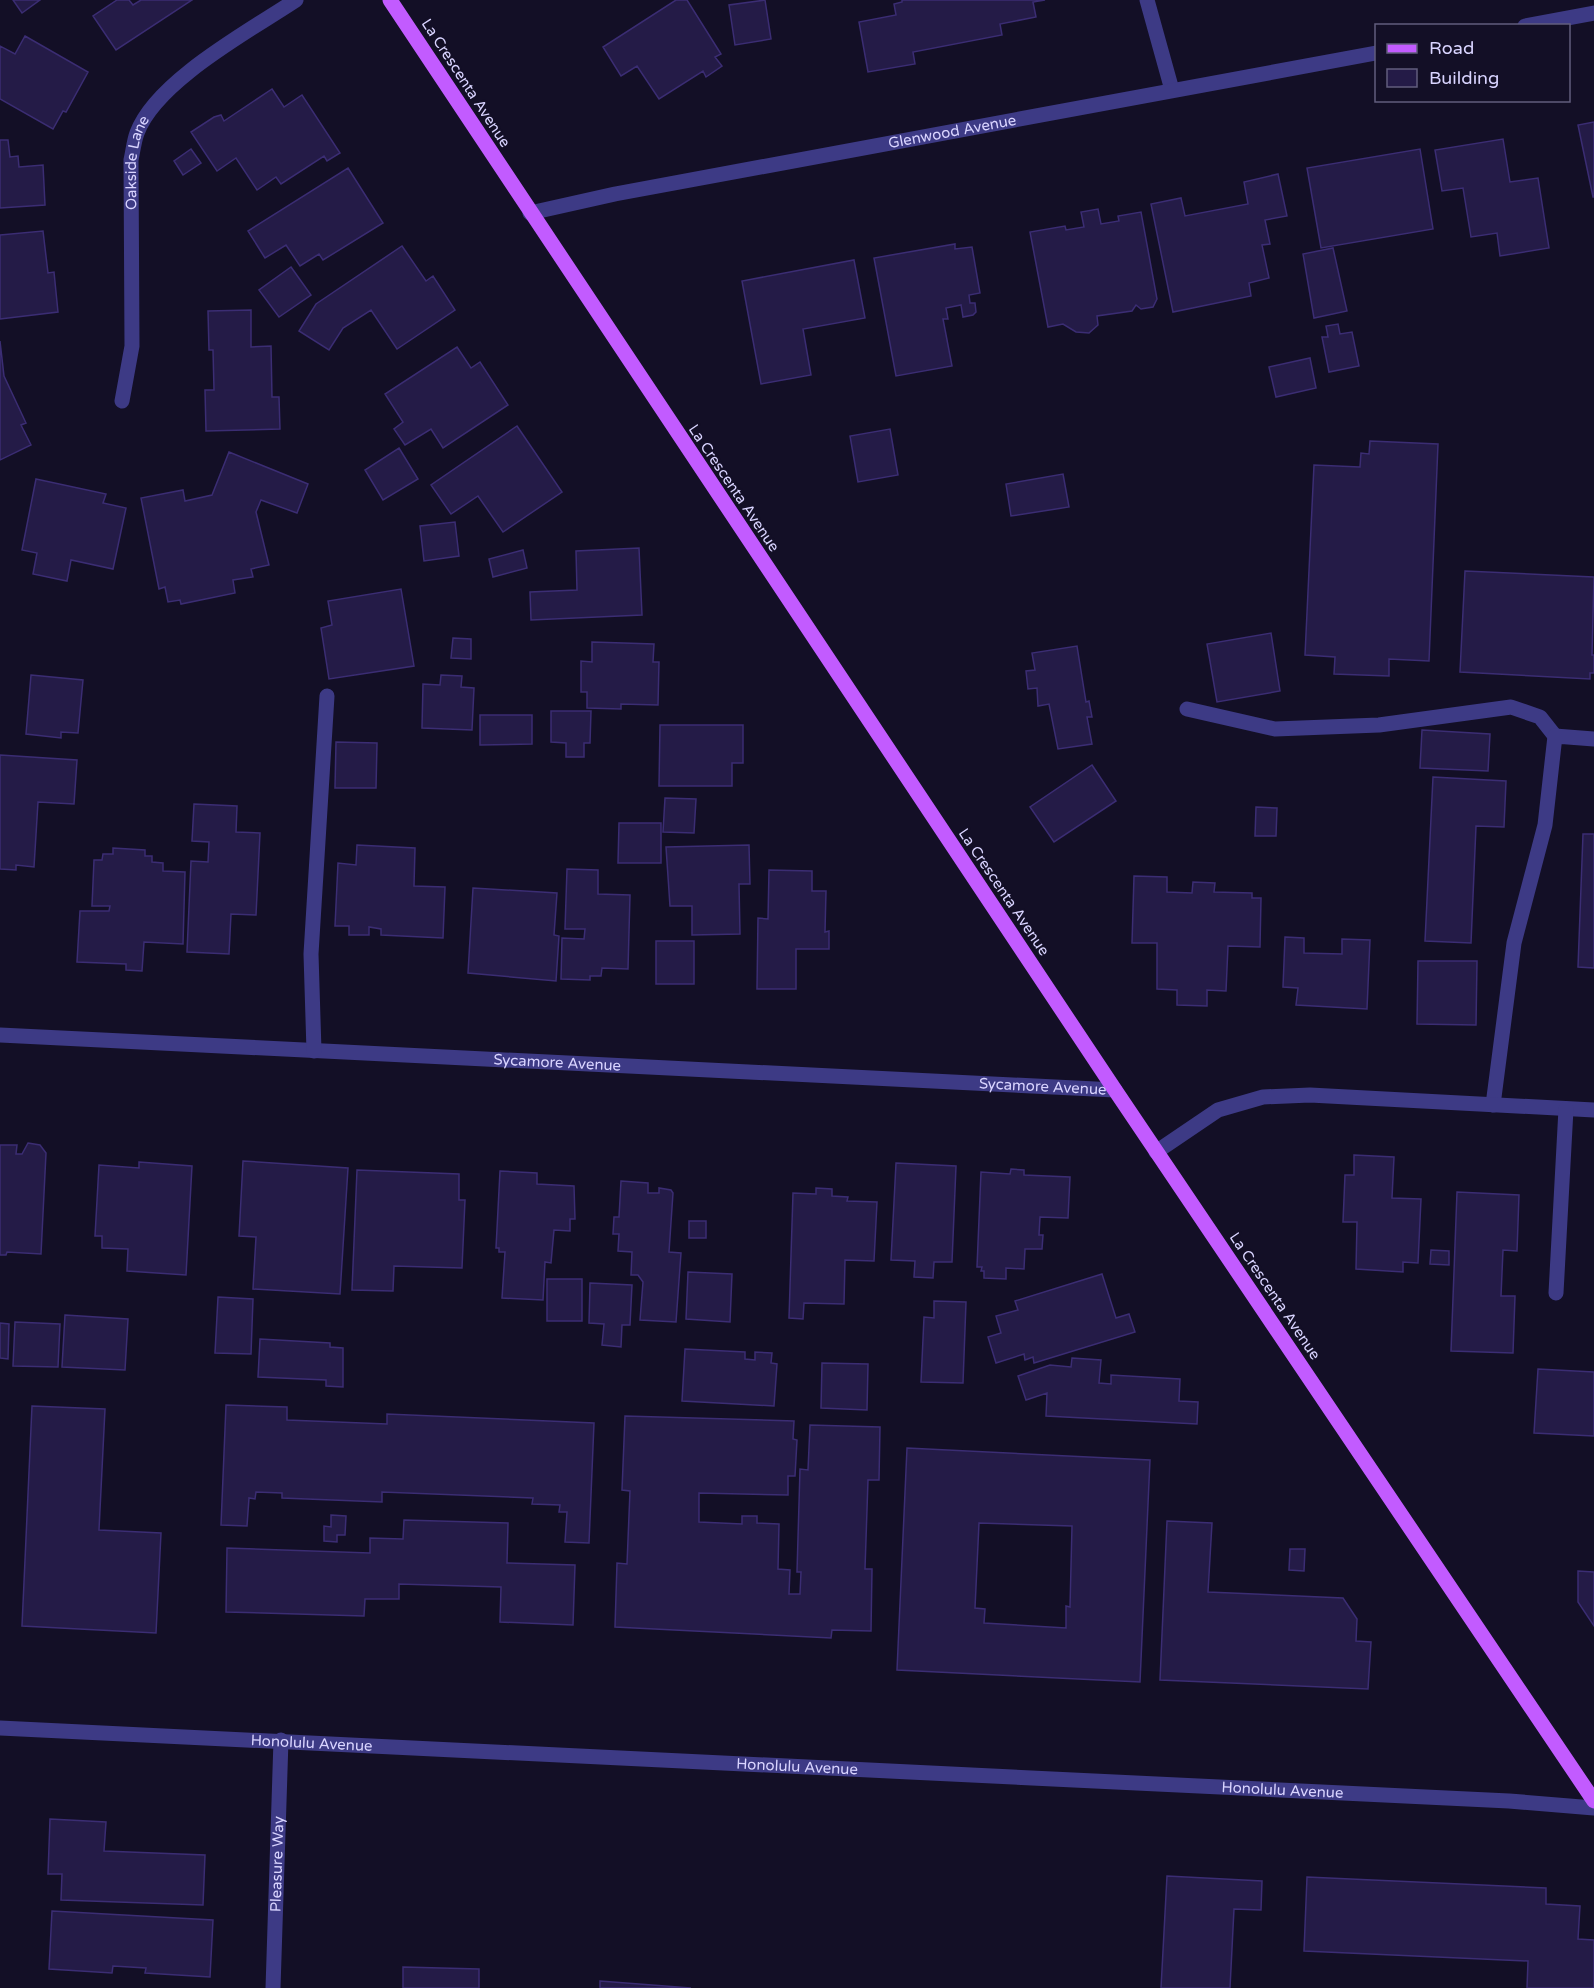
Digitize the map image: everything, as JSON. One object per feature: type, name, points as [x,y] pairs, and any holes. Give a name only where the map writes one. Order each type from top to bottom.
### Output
[{"type":"main road","name":"La Crescenta Avenue","points":[[390,0],[1156,1152],[1594,1801]]},
{"type":"street","name":"Oakside Lane","points":[[122,401],[132,346],[131,160],[137,131],[156,103],[193,68],[296,0]]},
{"type":"street","points":[[1147,0],[1172,90]]},
{"type":"street","points":[[1536,24],[1594,13]]},
{"type":"street","name":"Glenwood Avenue","points":[[530,213],[615,194],[1375,53]]},
{"type":"street","points":[[315,1051],[311,954],[327,696]]},
{"type":"street","points":[[1187,709],[1275,729],[1379,725],[1511,706],[1540,717],[1555,736],[1545,825],[1514,943],[1493,1105]]},
{"type":"street","points":[[1555,736],[1594,739]]},
{"type":"street","name":"Sycamore Avenue","points":[[0,1035],[1115,1090]]},
{"type":"street","points":[[1156,1152],[1218,1110],[1263,1097],[1310,1095],[1594,1110]]},
{"type":"street","points":[[1556,1293],[1566,1109]]},
{"type":"street","name":"Honolulu Avenue","points":[[0,1728],[1509,1801],[1594,1808]]},
{"type":"street","name":"Pleasure Way","points":[[273,1988],[281,1740]]},
{"type":"building","points":[[13,0],[40,0],[22,13]]},
{"type":"building","points":[[117,0],[129,0],[133,5],[141,0],[192,0],[116,50],[93,16]]},
{"type":"building","points":[[676,0],[687,0],[721,54],[715,57],[722,66],[706,77],[703,71],[659,99],[637,66],[621,76],[603,47]]},
{"type":"building","points":[[765,0],[771,39],[735,45],[729,5]]},
{"type":"building","points":[[902,0],[1045,0],[1033,2],[1036,17],[1000,24],[1002,35],[913,52],[915,64],[868,72],[859,22],[896,15],[894,4]]},
{"type":"building","points":[[25,36],[88,72],[66,112],[63,111],[53,129],[0,99],[0,46],[15,54]]},
{"type":"building","points":[[272,89],[284,107],[302,95],[340,153],[327,161],[324,156],[281,184],[276,177],[257,190],[236,158],[217,171],[191,132],[214,117],[221,115],[224,121]]},
{"type":"building","points":[[1594,122],[1594,197],[1593,197],[1578,125]]},
{"type":"building","points":[[1503,139],[1510,182],[1538,178],[1549,248],[1500,256],[1497,233],[1471,237],[1463,188],[1442,191],[1435,150]]},
{"type":"building","points":[[0,140],[8,140],[10,157],[18,156],[19,167],[43,165],[45,205],[0,208]]},
{"type":"building","points":[[191,149],[201,163],[183,175],[174,161]]},
{"type":"building","points":[[1420,149],[1433,229],[1321,248],[1307,168]]},
{"type":"building","points":[[348,168],[383,223],[323,260],[319,254],[300,266],[286,245],[265,258],[248,231]]},
{"type":"building","points":[[1278,174],[1287,216],[1265,220],[1270,244],[1262,245],[1269,278],[1249,283],[1251,296],[1173,312],[1151,204],[1181,198],[1185,216],[1248,204],[1244,182]]},
{"type":"building","points":[[1098,209],[1101,224],[1119,221],[1118,216],[1141,212],[1157,299],[1153,307],[1141,309],[1136,305],[1132,311],[1097,316],[1098,325],[1089,333],[1076,332],[1063,324],[1048,327],[1030,232],[1065,226],[1066,230],[1084,227],[1081,212]]},
{"type":"building","points":[[43,231],[48,273],[54,272],[58,312],[0,319],[0,235]]},
{"type":"building","points":[[955,244],[955,249],[972,247],[980,293],[969,295],[970,303],[975,303],[976,312],[973,315],[963,317],[961,305],[946,308],[948,319],[943,319],[952,366],[896,376],[874,258]]},
{"type":"building","points":[[402,246],[426,281],[433,276],[455,310],[397,349],[371,310],[343,328],[329,350],[299,331],[316,304]]},
{"type":"building","points":[[1333,248],[1347,311],[1314,318],[1303,254]]},
{"type":"building","points":[[854,260],[865,318],[803,329],[811,375],[761,384],[742,281]]},
{"type":"building","points":[[291,267],[311,295],[279,317],[259,290]]},
{"type":"building","points":[[251,310],[251,347],[271,346],[272,397],[279,397],[280,429],[206,431],[205,390],[214,390],[213,350],[209,350],[208,311]]},
{"type":"building","points":[[1338,324],[1340,334],[1352,332],[1359,366],[1329,372],[1322,337],[1328,337],[1326,326]]},
{"type":"building","points":[[0,341],[4,376],[26,423],[21,425],[31,445],[0,460]]},
{"type":"building","points":[[457,347],[471,368],[480,362],[508,405],[443,448],[431,429],[405,445],[394,429],[403,422],[385,394]]},
{"type":"building","points":[[1310,358],[1316,388],[1276,397],[1269,367]]},
{"type":"building","points":[[517,426],[562,492],[503,532],[478,496],[451,514],[431,485]]},
{"type":"building","points":[[890,429],[898,475],[858,482],[850,436]]},
{"type":"building","points":[[1370,441],[1438,444],[1429,661],[1389,659],[1389,676],[1334,674],[1335,657],[1305,655],[1314,465],[1360,467],[1361,453],[1369,454]]},
{"type":"building","points":[[399,448],[418,479],[383,500],[365,470]]},
{"type":"building","points":[[229,452],[308,484],[297,513],[261,500],[256,512],[269,565],[251,569],[253,577],[233,580],[235,593],[181,604],[180,600],[168,602],[165,587],[159,589],[141,498],[183,490],[185,501],[212,495]]},
{"type":"building","points":[[1063,474],[1069,507],[1011,516],[1006,484]]},
{"type":"building","points":[[36,479],[106,494],[103,503],[126,508],[113,569],[71,560],[67,581],[33,574],[37,553],[22,550]]},
{"type":"building","points":[[455,522],[459,556],[424,561],[420,526]]},
{"type":"building","points":[[639,548],[642,615],[531,620],[530,592],[577,590],[576,551]]},
{"type":"building","points":[[523,550],[527,568],[493,577],[489,559]]},
{"type":"building","points":[[1465,571],[1594,577],[1592,655],[1594,655],[1594,673],[1590,673],[1590,679],[1460,672]]},
{"type":"building","points":[[401,589],[414,666],[329,679],[321,628],[332,625],[328,601]]},
{"type":"building","points":[[1271,633],[1280,691],[1217,702],[1207,644]]},
{"type":"building","points":[[453,638],[471,639],[471,659],[451,658]]},
{"type":"building","points":[[592,642],[654,644],[653,662],[659,662],[658,705],[621,704],[621,709],[587,708],[587,692],[581,692],[581,661],[592,662]]},
{"type":"building","points":[[1077,646],[1086,702],[1089,701],[1092,717],[1087,717],[1092,744],[1058,749],[1049,704],[1038,706],[1037,688],[1028,689],[1026,671],[1035,670],[1032,653]]},
{"type":"building","points":[[31,675],[83,680],[78,733],[61,732],[61,738],[26,734]]},
{"type":"building","points":[[441,675],[462,676],[461,687],[474,688],[472,730],[422,728],[423,684],[440,685]]},
{"type":"building","points":[[551,711],[591,711],[590,743],[584,743],[584,757],[566,757],[566,743],[551,742]]},
{"type":"building","points":[[480,715],[532,715],[532,744],[480,745]]},
{"type":"building","points":[[660,725],[743,725],[743,763],[732,763],[732,786],[659,786]]},
{"type":"building","points":[[1422,730],[1490,734],[1488,771],[1420,768]]},
{"type":"building","points":[[336,742],[377,743],[376,788],[335,788]]},
{"type":"building","points":[[0,755],[77,760],[74,804],[38,802],[34,867],[16,865],[16,870],[0,869]]},
{"type":"building","points":[[1092,765],[1116,801],[1054,842],[1030,807]]},
{"type":"building","points":[[1433,777],[1506,781],[1504,827],[1476,826],[1471,943],[1425,941]]},
{"type":"building","points":[[665,798],[696,799],[694,833],[663,832]]},
{"type":"building","points":[[194,804],[237,806],[236,832],[260,833],[256,915],[231,914],[229,954],[187,952],[191,861],[208,862],[209,842],[192,841]]},
{"type":"building","points":[[1256,807],[1277,808],[1276,836],[1255,836]]},
{"type":"building","points":[[619,823],[661,823],[661,863],[618,863]]},
{"type":"building","points":[[1583,834],[1594,834],[1594,968],[1578,967]]},
{"type":"building","points":[[357,845],[415,848],[414,886],[445,887],[443,938],[381,935],[381,929],[369,927],[369,935],[349,935],[349,926],[335,926],[338,863],[356,865]]},
{"type":"building","points":[[749,845],[750,884],[739,884],[740,934],[692,935],[692,906],[670,906],[666,847]]},
{"type":"building","points":[[113,848],[145,850],[145,856],[152,856],[152,862],[163,863],[163,871],[185,872],[183,944],[144,942],[142,971],[126,970],[126,964],[77,962],[80,911],[109,911],[110,906],[92,906],[94,860],[102,860],[103,854],[113,854]]},
{"type":"building","points":[[567,869],[598,870],[598,894],[630,895],[628,969],[602,968],[601,976],[590,976],[590,980],[561,979],[562,938],[584,939],[585,929],[565,929]]},
{"type":"building","points":[[769,870],[812,871],[812,891],[826,891],[825,932],[829,931],[829,949],[796,949],[796,989],[757,989],[758,918],[768,919]]},
{"type":"building","points":[[1134,876],[1167,877],[1167,892],[1192,893],[1193,882],[1215,883],[1214,892],[1252,893],[1252,898],[1261,898],[1260,947],[1228,946],[1226,991],[1207,990],[1207,1006],[1177,1005],[1177,990],[1157,989],[1157,943],[1132,943]]},
{"type":"building","points":[[473,888],[557,893],[554,935],[559,936],[556,981],[468,973]]},
{"type":"building","points":[[1285,937],[1304,938],[1304,953],[1342,954],[1342,939],[1370,940],[1367,1009],[1296,1005],[1298,988],[1283,987]]},
{"type":"building","points":[[656,941],[694,941],[694,984],[656,984]]},
{"type":"building","points":[[1418,961],[1477,961],[1476,1025],[1417,1024]]},
{"type":"building","points":[[28,1143],[40,1145],[46,1153],[41,1254],[7,1252],[6,1255],[0,1255],[0,1145],[17,1145],[16,1154],[22,1154]]},
{"type":"building","points":[[1354,1155],[1394,1157],[1392,1198],[1421,1199],[1418,1263],[1403,1262],[1403,1272],[1356,1269],[1357,1222],[1343,1222],[1345,1175],[1354,1175]]},
{"type":"building","points":[[243,1161],[348,1168],[340,1294],[253,1289],[256,1237],[239,1236]]},
{"type":"building","points":[[139,1162],[192,1166],[186,1275],[127,1271],[128,1249],[102,1248],[102,1236],[95,1236],[99,1165],[139,1168]]},
{"type":"building","points":[[896,1163],[956,1166],[952,1262],[934,1262],[933,1278],[914,1277],[915,1261],[891,1260]]},
{"type":"building","points":[[1011,1169],[1024,1170],[1024,1175],[1070,1177],[1068,1218],[1040,1217],[1039,1235],[1043,1235],[1042,1249],[1025,1249],[1024,1269],[1006,1268],[1006,1279],[984,1278],[982,1267],[977,1267],[981,1172],[1010,1174]]},
{"type":"building","points":[[357,1170],[459,1174],[459,1200],[465,1200],[462,1268],[394,1266],[393,1291],[352,1290]]},
{"type":"building","points":[[500,1171],[537,1173],[537,1184],[574,1186],[575,1219],[570,1219],[570,1231],[554,1230],[551,1263],[545,1262],[543,1300],[502,1298],[505,1252],[499,1252],[499,1248],[496,1248]]},
{"type":"building","points":[[621,1181],[648,1183],[648,1193],[659,1193],[659,1188],[671,1190],[673,1193],[669,1252],[681,1253],[676,1322],[640,1320],[643,1282],[638,1275],[631,1275],[632,1252],[618,1251],[619,1234],[613,1234],[614,1217],[619,1217]]},
{"type":"building","points":[[816,1188],[832,1189],[832,1196],[848,1197],[847,1201],[877,1202],[874,1261],[845,1260],[844,1304],[804,1303],[803,1319],[789,1318],[793,1193],[816,1194]]},
{"type":"building","points":[[1457,1192],[1519,1195],[1517,1251],[1503,1250],[1501,1296],[1515,1296],[1513,1353],[1451,1351]]},
{"type":"building","points":[[689,1221],[706,1221],[706,1238],[689,1238]]},
{"type":"building","points":[[1431,1250],[1449,1251],[1449,1265],[1430,1264]]},
{"type":"building","points":[[688,1272],[732,1274],[730,1322],[686,1319]]},
{"type":"building","points":[[1102,1274],[1116,1318],[1129,1314],[1135,1332],[1034,1363],[1033,1357],[1025,1360],[1024,1354],[996,1363],[988,1337],[1001,1333],[996,1316],[1018,1310],[1015,1301]]},
{"type":"building","points":[[547,1279],[582,1279],[582,1321],[547,1321]]},
{"type":"building","points":[[590,1283],[632,1285],[630,1325],[622,1325],[621,1347],[602,1345],[604,1324],[589,1323]]},
{"type":"building","points":[[218,1297],[253,1299],[251,1354],[215,1353]]},
{"type":"building","points":[[934,1301],[966,1302],[963,1383],[921,1382],[924,1317],[934,1318]]},
{"type":"building","points":[[65,1315],[128,1319],[125,1370],[62,1367]]},
{"type":"building","points":[[15,1322],[60,1324],[58,1367],[13,1366]]},
{"type":"building","points":[[0,1323],[9,1324],[8,1359],[0,1358]]},
{"type":"building","points":[[260,1339],[330,1343],[330,1347],[343,1348],[343,1387],[326,1386],[326,1380],[258,1377]]},
{"type":"building","points":[[685,1349],[745,1352],[745,1359],[755,1360],[755,1352],[772,1353],[771,1363],[777,1364],[774,1406],[682,1401]]},
{"type":"building","points":[[1072,1358],[1101,1360],[1099,1383],[1111,1384],[1111,1375],[1180,1379],[1179,1401],[1198,1402],[1197,1424],[1046,1416],[1047,1393],[1026,1400],[1018,1376],[1050,1365],[1071,1367]]},
{"type":"building","points":[[822,1363],[868,1364],[867,1410],[821,1408]]},
{"type":"building","points":[[1538,1369],[1594,1372],[1594,1436],[1534,1433]]},
{"type":"building","points":[[226,1405],[287,1407],[287,1420],[387,1424],[387,1414],[594,1423],[589,1543],[565,1542],[567,1512],[559,1512],[560,1505],[532,1504],[533,1498],[382,1492],[382,1502],[282,1498],[282,1493],[256,1492],[255,1499],[249,1498],[247,1526],[221,1525]]},
{"type":"building","points":[[32,1406],[105,1409],[99,1530],[161,1533],[156,1633],[22,1626]]},
{"type":"building","points":[[625,1416],[794,1421],[793,1439],[797,1440],[795,1476],[788,1476],[788,1495],[699,1493],[699,1522],[742,1524],[742,1516],[757,1516],[757,1523],[779,1524],[778,1569],[790,1570],[789,1594],[800,1594],[801,1572],[797,1572],[800,1469],[808,1470],[810,1425],[880,1427],[879,1480],[868,1480],[865,1569],[872,1569],[871,1631],[832,1630],[831,1638],[615,1627],[617,1563],[627,1564],[630,1491],[622,1490]]},
{"type":"building","points":[[907,1448],[1150,1460],[1140,1682],[897,1670]],"holes":[[[979,1523],[1072,1526],[1070,1607],[1066,1606],[1066,1628],[984,1623],[985,1609],[975,1608]]]},
{"type":"building","points":[[331,1515],[346,1516],[345,1535],[337,1535],[337,1542],[324,1541],[324,1526],[331,1527]]},
{"type":"building","points":[[404,1520],[508,1523],[507,1563],[575,1565],[573,1625],[500,1622],[501,1587],[399,1584],[399,1599],[365,1599],[364,1616],[226,1612],[227,1548],[370,1553],[370,1538],[403,1539]]},
{"type":"building","points":[[1167,1521],[1212,1523],[1208,1592],[1343,1598],[1357,1619],[1356,1641],[1371,1642],[1368,1689],[1160,1680]]},
{"type":"building","points":[[1290,1549],[1305,1549],[1304,1571],[1289,1570]]},
{"type":"building","points":[[1578,1571],[1594,1572],[1594,1626],[1578,1602]]},
{"type":"building","points":[[50,1819],[106,1822],[104,1851],[205,1855],[203,1905],[61,1900],[62,1874],[48,1874]]},
{"type":"building","points":[[1167,1876],[1262,1881],[1261,1910],[1234,1909],[1230,1988],[1161,1988]]},
{"type":"building","points":[[1307,1877],[1546,1888],[1546,1904],[1580,1906],[1578,1939],[1594,1940],[1594,1988],[1527,1988],[1528,1961],[1304,1951]]},
{"type":"building","points":[[52,1911],[213,1920],[210,1977],[145,1973],[146,1968],[113,1966],[112,1973],[49,1969]]},
{"type":"building","points":[[403,1967],[479,1969],[479,1988],[403,1988]]},
{"type":"building","points":[[600,1981],[691,1988],[600,1988]]}]
